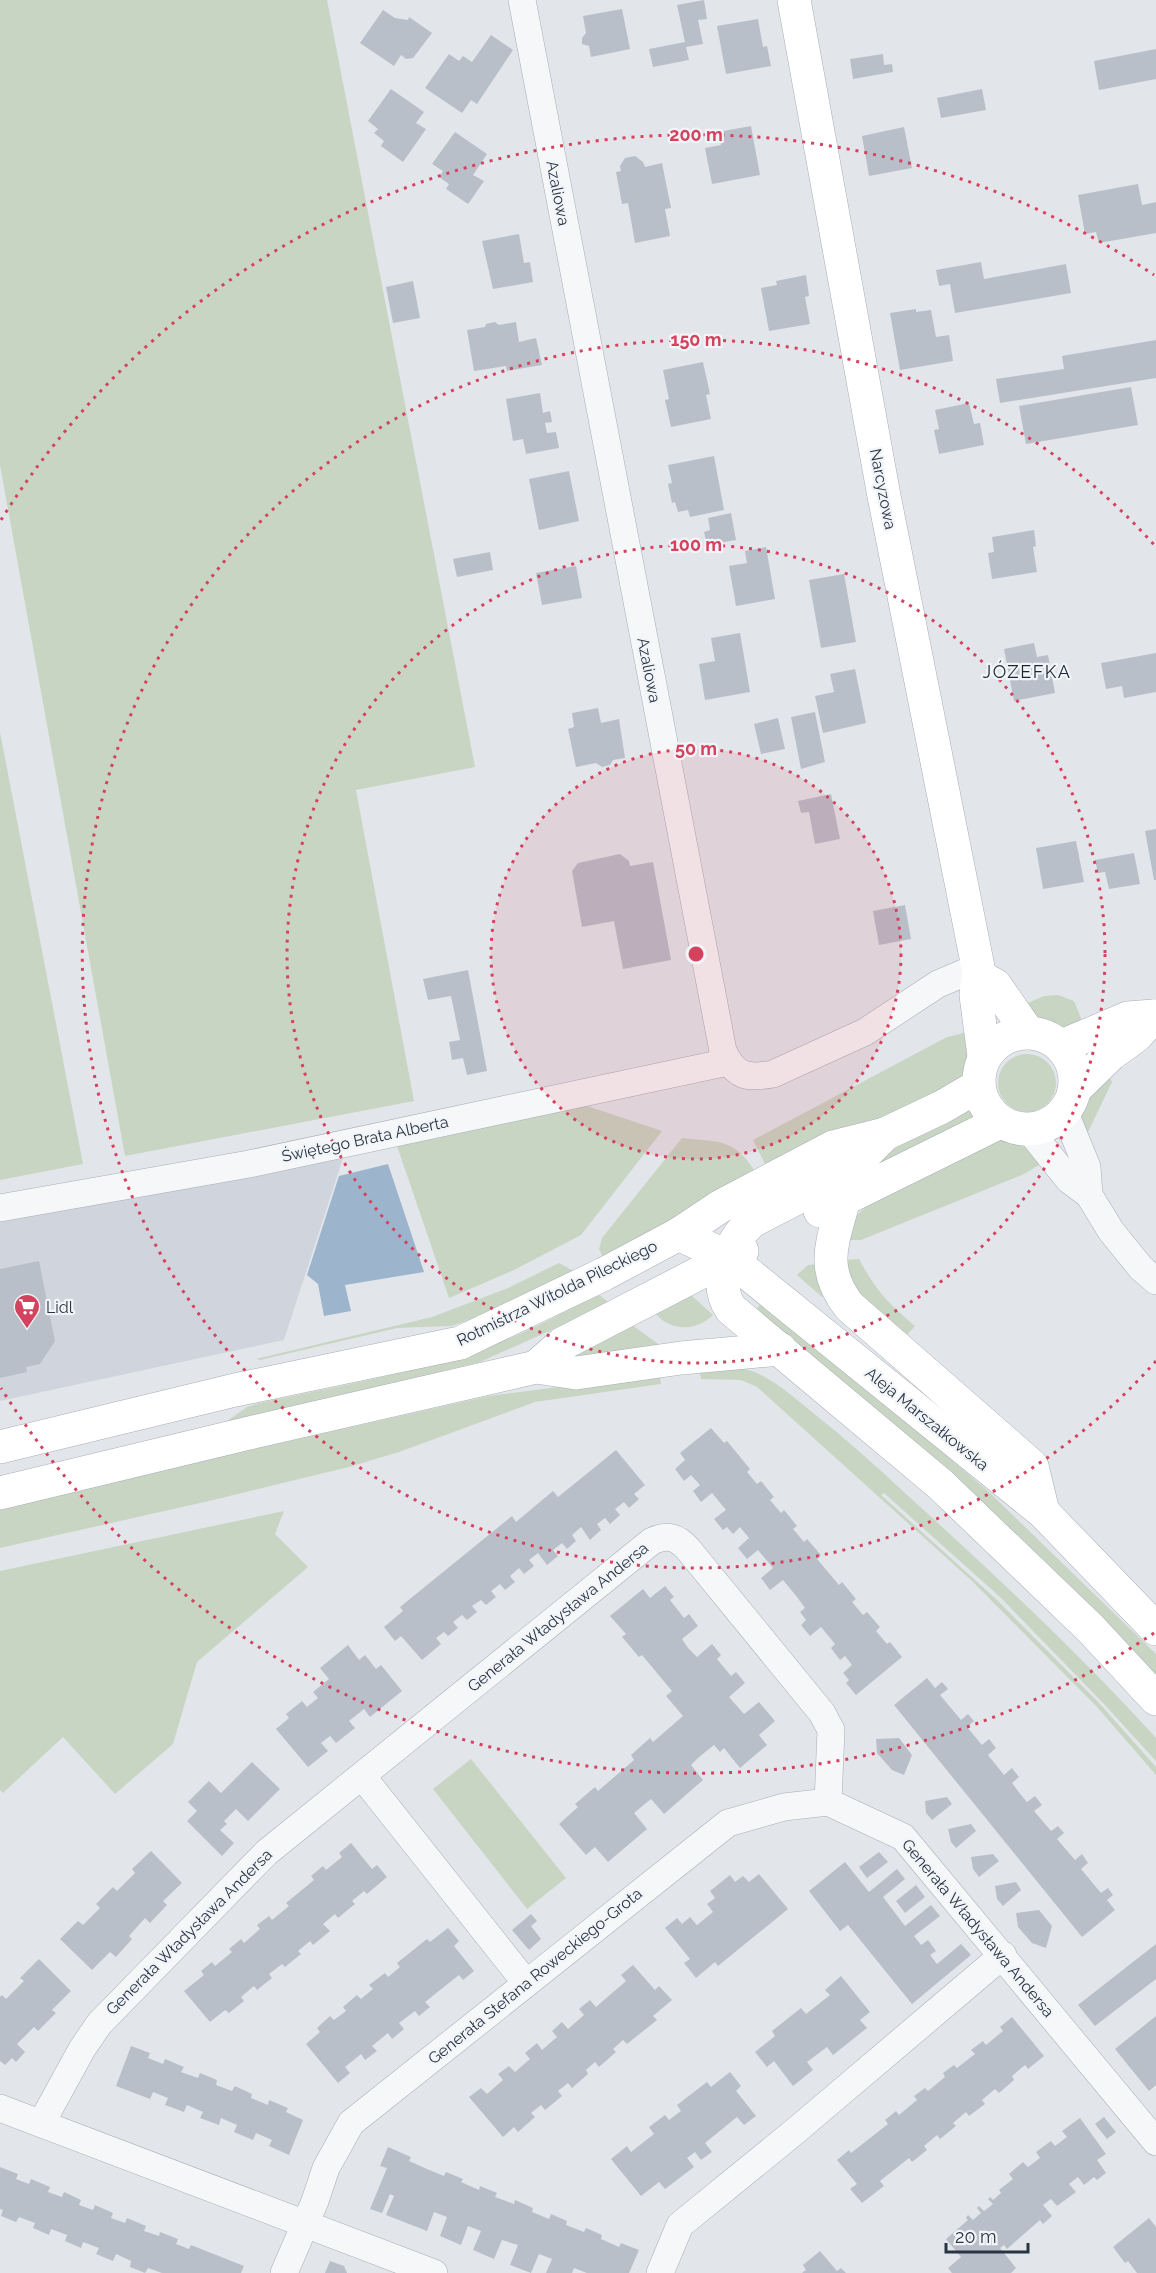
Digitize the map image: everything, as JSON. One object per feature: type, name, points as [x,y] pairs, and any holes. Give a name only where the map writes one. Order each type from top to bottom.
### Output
[{"type":"street","name":"Azaliowa","points":[[522,0],[719,1038],[728,1062]]},
{"type":"street","name":"Narcyzowa","points":[[794,0],[884,496],[979,972],[976,995],[981,1071]]},
{"type":"street","points":[[728,1062],[744,1075],[762,1077],[773,1074],[865,1032],[938,984],[979,972],[995,985],[1027,1031]]},
{"type":"street","points":[[1062,1046],[1128,1018],[1155,1016]]},
{"type":"street","points":[[536,1367],[561,1344],[844,1199],[1015,1126],[1049,1125],[1111,1054],[1136,1036],[1155,1016]]},
{"type":"street","points":[[1089,1195],[1087,1167],[1070,1101],[1073,1066],[1062,1046],[1046,1035],[1027,1031],[1010,1035],[996,1043],[981,1071],[985,1106],[1015,1126],[1069,1180],[1089,1195],[1111,1231],[1141,1268],[1156,1281]]},
{"type":"street","name":"Świętego Brata Alberta","points":[[0,1208],[249,1164],[728,1062]]},
{"type":"street","name":"Rotmistrza Witolda Pileckiego","points":[[0,1447],[235,1390],[460,1343],[604,1274],[679,1234],[721,1206],[833,1147],[885,1134],[942,1107],[981,1071]]},
{"type":"street","points":[[885,1134],[847,1172],[752,1221],[734,1243],[729,1258],[723,1286],[726,1302],[731,1309],[940,1484],[1091,1629],[1156,1699]]},
{"type":"street","points":[[844,1199],[830,1261],[838,1291],[849,1306],[1032,1466],[1043,1512]]},
{"type":"street","name":"Aleja Marszałkowska","points":[[679,1234],[729,1258],[1043,1512],[1156,1629]]},
{"type":"street","points":[[0,1494],[245,1434],[536,1367],[576,1373],[681,1358],[780,1349]]},
{"type":"street","name":"Generała Władysława Andersa","points":[[42,2122],[82,2049],[99,2024],[266,1853],[652,1541],[668,1536],[679,1540],[688,1548],[822,1713],[831,1730],[828,1802],[903,1838],[1003,1955],[1156,2142]]},
{"type":"street","points":[[362,1776],[526,1983]]},
{"type":"street","name":"Generała Stefana Roweckiego-Grota","points":[[284,2273],[326,2168],[351,2123],[728,1823],[784,1807],[828,1802]]},
{"type":"street","points":[[660,2273],[680,2225],[1003,1955]]},
{"type":"street","points":[[0,2108],[42,2122],[304,2225],[434,2273]]},
{"type":"shaded area","points":[[344,1155],[284,1340],[0,1401],[0,1222]]},
{"type":"green space","points":[[0,0],[327,0],[475,767],[356,790],[414,1101],[125,1156],[0,465]]},
{"type":"green space","points":[[0,732],[83,1164],[0,1180]]},
{"type":"green space","points":[[1058,995],[1074,1001],[1085,1028],[1050,1025],[1019,1007],[1044,996]]},
{"type":"green space","points":[[974,1028],[965,1070],[949,1092],[768,1166],[765,1164],[753,1140],[947,1037]]},
{"type":"green space","points":[[1027,1054],[1038,1056],[1051,1067],[1056,1083],[1054,1094],[1043,1107],[1027,1112],[1016,1110],[1003,1099],[998,1083],[1000,1072],[1011,1059]]},
{"type":"green space","points":[[1105,1070],[1112,1082],[1084,1136],[1081,1128],[1083,1110],[1090,1092]]},
{"type":"green space","points":[[581,1104],[662,1131],[581,1235],[514,1270],[449,1298],[396,1143]]},
{"type":"green space","points":[[973,1105],[979,1120],[798,1211],[896,1140]]},
{"type":"green space","points":[[682,1138],[715,1141],[732,1147],[747,1160],[754,1170],[753,1178],[603,1257],[599,1249],[602,1238]]},
{"type":"green space","points":[[1002,1140],[1026,1148],[1046,1161],[1022,1175],[861,1240],[845,1240],[858,1214],[874,1200],[988,1141]]},
{"type":"green space","points":[[859,1259],[883,1296],[915,1326],[906,1336],[861,1306],[842,1260]]},
{"type":"green space","points":[[559,1263],[577,1273],[485,1315],[451,1326],[397,1328],[260,1360],[256,1359],[432,1317],[508,1288]]},
{"type":"green space","points":[[819,1264],[827,1292],[822,1297],[797,1275],[808,1265]]},
{"type":"green space","points":[[598,1294],[608,1302],[480,1362],[223,1424],[247,1407],[259,1403],[382,1377],[473,1352],[527,1330]]},
{"type":"green space","points":[[691,1295],[713,1315],[698,1325],[674,1326],[659,1318],[653,1311]]},
{"type":"green space","points":[[762,1303],[989,1492],[1156,1654],[1156,1675],[1092,1607],[754,1311]]},
{"type":"green space","points":[[632,1325],[661,1346],[562,1360]]},
{"type":"green space","points":[[699,1367],[750,1370],[765,1377],[793,1396],[871,1462],[1034,1612],[1156,1738],[1156,1761],[1000,1597],[884,1493],[881,1495],[996,1599],[1100,1704],[1156,1767],[1156,1775],[1098,1708],[971,1580],[757,1387],[741,1380],[701,1379]]},
{"type":"green space","points":[[660,1374],[661,1384],[535,1402],[399,1452],[349,1467],[0,1548],[0,1507],[9,1504],[489,1396]]},
{"type":"green space","points":[[284,1511],[275,1534],[308,1567],[197,1662],[173,1744],[115,1794],[63,1737],[3,1793],[0,1790],[0,1571]]},
{"type":"green space","points":[[471,1759],[566,1878],[527,1909],[433,1789]]},
{"type":"water","points":[[388,1164],[424,1272],[345,1285],[351,1311],[324,1316],[318,1284],[307,1275],[339,1176]]},
{"type":"building","points":[[704,0],[707,19],[698,20],[703,44],[686,47],[689,60],[653,67],[649,49],[685,42],[677,5]]},
{"type":"building","points":[[622,9],[630,49],[591,57],[589,46],[582,44],[582,38],[586,33],[583,16]]},
{"type":"building","points":[[383,10],[395,18],[408,20],[409,17],[432,33],[413,58],[406,59],[401,55],[394,66],[360,43]]},
{"type":"building","points":[[758,19],[763,47],[767,46],[771,66],[726,74],[717,26]]},
{"type":"building","points":[[491,35],[513,50],[477,104],[471,100],[462,113],[425,88],[449,54],[459,61],[463,56],[472,62]]},
{"type":"building","points":[[1156,49],[1156,79],[1099,90],[1094,61]]},
{"type":"building","points":[[883,54],[884,65],[892,64],[893,72],[853,79],[850,59]]},
{"type":"building","points":[[391,89],[424,112],[416,123],[426,129],[403,162],[381,146],[384,141],[374,133],[378,129],[368,121]]},
{"type":"building","points":[[982,89],[986,110],[941,118],[937,98]]},
{"type":"building","points":[[751,126],[760,175],[712,184],[705,148],[721,145],[718,132]]},
{"type":"building","points":[[904,127],[912,168],[869,176],[862,136]]},
{"type":"building","points":[[455,132],[487,154],[473,175],[484,181],[468,204],[446,189],[449,184],[439,177],[443,171],[432,164]]},
{"type":"building","points":[[635,156],[643,162],[645,167],[662,163],[671,208],[665,209],[670,236],[635,243],[628,203],[622,204],[616,172],[621,171],[620,166],[625,158]]},
{"type":"building","points":[[1138,184],[1142,205],[1156,202],[1156,233],[1099,243],[1096,232],[1085,234],[1078,195]]},
{"type":"building","points":[[519,234],[524,263],[530,262],[533,282],[493,289],[482,241]]},
{"type":"building","points":[[981,262],[984,279],[1066,264],[1071,293],[955,313],[950,284],[939,286],[936,270]]},
{"type":"building","points":[[806,275],[809,296],[805,297],[810,324],[769,331],[761,288],[777,285],[776,281]]},
{"type":"building","points":[[413,281],[420,318],[393,323],[386,287]]},
{"type":"building","points":[[916,309],[916,312],[931,310],[936,337],[949,335],[953,361],[900,370],[890,313]]},
{"type":"building","points":[[495,322],[499,325],[516,322],[519,342],[536,338],[542,365],[507,371],[506,366],[474,371],[467,330],[485,327],[486,324]]},
{"type":"building","points":[[1156,340],[1156,378],[1000,403],[996,379],[1064,369],[1062,356]]},
{"type":"building","points":[[703,362],[710,394],[706,395],[711,419],[671,427],[665,400],[669,399],[663,370]]},
{"type":"building","points":[[1131,387],[1138,425],[1026,444],[1019,406]]},
{"type":"building","points":[[540,393],[543,413],[550,411],[552,422],[545,423],[547,433],[556,432],[559,448],[526,454],[523,439],[513,441],[506,399]]},
{"type":"building","points":[[969,403],[974,424],[980,423],[984,445],[939,454],[934,430],[939,429],[935,410]]},
{"type":"building","points":[[714,456],[724,510],[690,517],[688,510],[678,512],[675,502],[672,503],[668,484],[672,483],[668,465]]},
{"type":"building","points":[[569,471],[579,521],[539,530],[529,479]]},
{"type":"building","points":[[731,513],[736,540],[707,545],[704,532],[710,530],[708,518]]},
{"type":"building","points":[[1034,530],[1036,546],[1033,547],[1037,572],[992,579],[988,553],[994,552],[992,537]]},
{"type":"building","points":[[766,547],[775,599],[736,606],[729,566],[747,563],[745,551]]},
{"type":"building","points":[[490,552],[493,570],[457,577],[453,559]]},
{"type":"building","points":[[576,566],[582,598],[542,605],[536,573]]},
{"type":"building","points":[[844,574],[856,642],[821,648],[809,580]]},
{"type":"building","points":[[740,633],[750,692],[705,700],[699,664],[715,661],[711,638]]},
{"type":"building","points":[[1034,643],[1037,657],[1048,655],[1055,693],[1014,701],[1004,649]]},
{"type":"building","points":[[1156,653],[1156,692],[1124,698],[1122,686],[1106,689],[1101,663]]},
{"type":"building","points":[[855,669],[866,723],[823,733],[815,696],[834,692],[830,674]]},
{"type":"building","points":[[598,708],[601,723],[619,719],[625,758],[613,760],[610,765],[602,767],[596,763],[576,767],[568,729],[574,727],[572,713]]},
{"type":"building","points":[[815,712],[825,762],[801,769],[791,717]]},
{"type":"building","points":[[778,718],[785,749],[761,754],[754,724]]},
{"type":"building","points":[[831,794],[840,839],[815,844],[809,812],[801,813],[798,801]]},
{"type":"building","points":[[1156,829],[1156,880],[1154,880],[1145,831]]},
{"type":"building","points":[[1076,841],[1084,882],[1043,889],[1036,848]]},
{"type":"building","points":[[1134,853],[1140,884],[1109,889],[1105,872],[1098,873],[1095,860]]},
{"type":"building","points":[[620,854],[629,861],[630,866],[653,862],[671,960],[623,969],[614,921],[582,927],[572,871],[578,863]]},
{"type":"building","points":[[905,905],[911,939],[879,945],[873,911]]},
{"type":"building","points":[[468,970],[487,1071],[467,1075],[463,1058],[452,1060],[449,1042],[460,1040],[451,996],[428,1000],[423,979]]},
{"type":"building","name":"Lidl","points":[[39,1261],[55,1341],[40,1364],[26,1367],[27,1372],[0,1378],[0,1269]]},
{"type":"building","points":[[711,1428],[724,1443],[727,1441],[750,1469],[747,1472],[757,1484],[761,1481],[774,1497],[770,1500],[781,1513],[784,1510],[797,1526],[793,1529],[804,1542],[807,1539],[821,1555],[817,1559],[839,1585],[842,1582],[856,1599],[852,1602],[863,1615],[867,1612],[880,1627],[876,1631],[887,1644],[890,1642],[902,1657],[856,1695],[846,1683],[849,1680],[843,1673],[852,1665],[845,1656],[840,1660],[831,1648],[835,1644],[821,1627],[810,1636],[801,1625],[806,1620],[800,1612],[805,1608],[797,1597],[783,1580],[770,1590],[761,1578],[773,1568],[758,1550],[747,1559],[738,1548],[749,1538],[740,1527],[733,1534],[727,1527],[723,1530],[714,1519],[726,1510],[712,1493],[701,1502],[693,1491],[700,1485],[691,1475],[684,1481],[675,1469],[685,1460],[680,1453]]},
{"type":"building","points":[[616,1450],[645,1485],[634,1494],[639,1499],[629,1508],[624,1502],[615,1509],[620,1515],[610,1524],[605,1518],[597,1524],[601,1530],[590,1540],[581,1527],[572,1535],[576,1541],[567,1549],[562,1543],[553,1550],[558,1556],[547,1565],[538,1553],[529,1560],[534,1566],[524,1574],[519,1568],[510,1576],[515,1582],[505,1590],[500,1584],[491,1591],[496,1597],[486,1605],[481,1600],[472,1606],[477,1612],[467,1620],[462,1615],[453,1622],[458,1628],[448,1636],[444,1632],[436,1638],[441,1644],[422,1660],[401,1636],[395,1641],[384,1627],[403,1611],[400,1607],[512,1516],[516,1522],[553,1491],[558,1497]]},
{"type":"building","points":[[665,1586],[674,1597],[670,1600],[684,1618],[689,1614],[698,1626],[682,1639],[688,1648],[697,1657],[712,1644],[721,1655],[717,1659],[731,1676],[736,1672],[745,1683],[729,1697],[744,1714],[759,1702],[775,1721],[759,1735],[767,1745],[740,1768],[724,1748],[720,1752],[714,1745],[699,1757],[691,1765],[703,1780],[664,1814],[651,1799],[634,1813],[647,1829],[608,1862],[595,1847],[586,1855],[559,1824],[578,1807],[575,1804],[595,1787],[598,1791],[634,1760],[631,1755],[650,1738],[653,1742],[683,1716],[666,1696],[672,1691],[642,1655],[639,1657],[622,1637],[626,1634],[610,1616],[643,1589],[650,1598]]},
{"type":"building","points":[[348,1645],[359,1660],[365,1655],[376,1669],[381,1665],[402,1691],[370,1717],[364,1709],[349,1721],[355,1728],[336,1743],[330,1736],[321,1743],[328,1751],[308,1767],[276,1729],[289,1718],[286,1714],[302,1701],[307,1707],[318,1698],[313,1692],[329,1679],[320,1668]]},
{"type":"building","points":[[927,1678],[935,1688],[942,1682],[948,1689],[940,1695],[961,1720],[968,1714],[974,1721],[967,1727],[982,1745],[989,1739],[996,1748],[988,1755],[1004,1775],[1012,1768],[1019,1777],[1012,1783],[1021,1795],[1027,1802],[1035,1796],[1042,1805],[1034,1811],[1051,1831],[1058,1826],[1064,1833],[1057,1839],[1075,1860],[1082,1854],[1088,1863],[1081,1869],[1101,1893],[1108,1888],[1113,1895],[1107,1900],[1115,1910],[1082,1937],[894,1705]]},
{"type":"building","points":[[899,1738],[912,1755],[904,1775],[892,1770],[877,1753],[876,1739]]},
{"type":"building","points":[[252,1762],[280,1789],[248,1821],[236,1809],[224,1821],[227,1824],[220,1830],[234,1843],[222,1856],[187,1821],[197,1811],[188,1802],[209,1781],[221,1793]]},
{"type":"building","points":[[947,1797],[952,1804],[932,1820],[926,1813],[925,1801]]},
{"type":"building","points":[[971,1824],[976,1831],[956,1848],[951,1842],[948,1829]]},
{"type":"building","points":[[351,1843],[372,1869],[377,1865],[387,1877],[367,1894],[364,1891],[352,1901],[355,1904],[338,1918],[335,1914],[323,1924],[330,1931],[313,1945],[310,1941],[298,1951],[301,1954],[285,1967],[282,1964],[269,1974],[272,1978],[257,1990],[254,1986],[241,1997],[244,2001],[229,2013],[225,2010],[210,2022],[184,1991],[204,1975],[201,1971],[212,1962],[215,1966],[232,1952],[229,1949],[241,1939],[244,1943],[260,1929],[257,1925],[269,1916],[272,1920],[289,1906],[286,1903],[314,1880],[311,1876],[323,1866],[326,1870],[342,1857],[339,1853]]},
{"type":"building","points":[[151,1851],[182,1883],[163,1901],[167,1905],[150,1923],[145,1918],[129,1936],[132,1939],[116,1957],[110,1952],[92,1970],[60,1939],[78,1921],[83,1925],[100,1908],[96,1904],[113,1887],[117,1891],[135,1873],[132,1869]]},
{"type":"building","points":[[879,1852],[888,1862],[867,1878],[859,1867]]},
{"type":"building","points":[[993,1854],[999,1861],[979,1877],[973,1869],[971,1857]]},
{"type":"building","points":[[845,1862],[869,1892],[897,1869],[905,1879],[883,1897],[905,1926],[931,1905],[940,1916],[914,1936],[921,1945],[928,1940],[936,1951],[930,1955],[937,1964],[961,1944],[971,1955],[912,2004],[848,1925],[840,1931],[809,1891]]},
{"type":"building","points":[[759,1874],[788,1909],[718,1966],[715,1962],[696,1978],[684,1963],[690,1959],[665,1928],[677,1918],[682,1924],[690,1917],[697,1925],[713,1912],[707,1904],[715,1898],[710,1891],[730,1875],[735,1882],[743,1876],[749,1882]]},
{"type":"building","points":[[1016,1882],[1021,1890],[1003,1906],[997,1899],[995,1886]]},
{"type":"building","points":[[916,1885],[925,1897],[905,1913],[896,1901]]},
{"type":"building","points":[[1039,1910],[1052,1926],[1046,1948],[1032,1943],[1018,1927],[1016,1913]]},
{"type":"building","points":[[531,1914],[537,1921],[531,1926],[541,1939],[529,1950],[512,1930]]},
{"type":"building","points":[[448,1928],[459,1941],[454,1946],[474,1971],[463,1980],[459,1975],[425,2002],[430,2007],[419,2016],[415,2011],[399,2023],[404,2029],[392,2039],[388,2033],[372,2046],[377,2051],[365,2060],[361,2054],[345,2067],[350,2073],[338,2083],[306,2044],[320,2032],[317,2028],[330,2016],[334,2020],[346,2011],[343,2007],[357,1995],[361,1999],[373,1989],[369,1985],[385,1973],[388,1977],[400,1967],[397,1963],[427,1939],[430,1942]]},
{"type":"building","points":[[1156,1944],[1156,1979],[1095,2026],[1078,2005]]},
{"type":"building","points":[[39,1959],[71,1991],[52,2010],[56,2013],[38,2031],[34,2027],[17,2044],[25,2052],[16,2062],[12,2058],[5,2065],[0,2061],[0,1997],[2,1995],[6,1999],[24,1981],[20,1978]]},
{"type":"building","points":[[633,1965],[655,1990],[659,1986],[672,2000],[653,2016],[657,2020],[627,2044],[623,2040],[613,2049],[616,2052],[599,2067],[595,2062],[586,2070],[588,2074],[572,2088],[568,2083],[558,2091],[562,2096],[545,2110],[541,2105],[531,2113],[535,2117],[518,2132],[514,2127],[503,2137],[469,2097],[481,2088],[487,2094],[503,2080],[498,2074],[509,2066],[515,2072],[530,2059],[525,2053],[537,2043],[542,2050],[557,2037],[552,2031],[562,2022],[568,2029],[584,2015],[579,2009],[590,2000],[596,2007],[626,1981],[621,1975]]},
{"type":"building","points":[[841,1976],[870,2012],[860,2020],[867,2028],[833,2055],[827,2047],[807,2062],[813,2070],[793,2086],[774,2061],[767,2067],[755,2052],[775,2036],[772,2031],[801,2008],[806,2014],[830,1995],[825,1990]]},
{"type":"building","points":[[1156,2016],[1156,2085],[1149,2091],[1115,2049]]},
{"type":"building","points":[[1012,2017],[1044,2056],[1028,2069],[1025,2065],[1012,2076],[1014,2080],[999,2093],[995,2089],[982,2100],[985,2104],[969,2116],[966,2112],[953,2123],[956,2126],[940,2139],[937,2135],[924,2146],[927,2150],[912,2162],[909,2158],[880,2181],[884,2186],[862,2203],[850,2189],[857,2184],[837,2160],[849,2150],[851,2153],[888,2124],[885,2120],[896,2111],[899,2115],[917,2100],[914,2096],[925,2088],[928,2091],[945,2077],[943,2073],[954,2065],[957,2068],[975,2054],[971,2050],[983,2041],[986,2045],[1003,2031],[1000,2027]]},
{"type":"building","points":[[131,2046],[150,2053],[148,2058],[163,2064],[165,2059],[184,2067],[181,2072],[198,2078],[200,2073],[217,2080],[216,2085],[232,2091],[235,2086],[252,2094],[251,2098],[268,2105],[269,2100],[288,2108],[286,2112],[303,2120],[289,2155],[269,2146],[272,2140],[256,2133],[253,2140],[234,2132],[237,2125],[221,2118],[219,2125],[200,2118],[203,2112],[187,2105],[184,2112],[165,2105],[168,2098],[153,2092],[150,2099],[116,2086]]},
{"type":"building","points":[[730,2072],[741,2086],[736,2091],[756,2116],[744,2125],[737,2117],[705,2143],[712,2152],[701,2160],[695,2152],[687,2158],[694,2167],[665,2189],[659,2182],[641,2196],[611,2159],[627,2146],[631,2152],[654,2134],[649,2127],[665,2115],[669,2120],[681,2111],[677,2105],[707,2082],[711,2087]]},
{"type":"building","points":[[1104,2117],[1116,2132],[1107,2139],[1095,2124]]},
{"type":"building","points":[[1080,2118],[1106,2154],[1097,2160],[1106,2173],[1097,2180],[1094,2177],[1084,2185],[1078,2177],[1069,2184],[1076,2192],[1057,2206],[1051,2199],[1043,2205],[1052,2216],[1043,2224],[1040,2220],[1007,2249],[1004,2245],[1000,2248],[1016,2268],[1011,2273],[952,2273],[948,2268],[961,2257],[946,2239],[968,2220],[966,2218],[968,2215],[973,2220],[981,2213],[977,2208],[979,2206],[984,2211],[993,2204],[988,2199],[990,2197],[993,2200],[1001,2193],[999,2190],[1013,2179],[1009,2174],[1023,2162],[1028,2167],[1040,2158],[1036,2152],[1051,2141],[1055,2146],[1067,2137],[1062,2131]]},
{"type":"building","points":[[388,2147],[411,2157],[409,2161],[427,2169],[444,2176],[446,2172],[463,2179],[461,2182],[479,2190],[480,2186],[497,2193],[495,2197],[514,2204],[515,2200],[533,2208],[532,2212],[549,2219],[551,2214],[567,2221],[566,2225],[584,2232],[586,2228],[602,2235],[601,2239],[619,2247],[621,2243],[639,2250],[629,2273],[587,2273],[574,2268],[572,2273],[546,2273],[552,2259],[539,2254],[531,2273],[510,2265],[518,2245],[502,2240],[494,2259],[473,2250],[481,2231],[468,2226],[461,2245],[440,2236],[447,2217],[434,2212],[427,2231],[386,2215],[394,2196],[390,2194],[382,2213],[370,2209],[387,2168],[380,2166]]},
{"type":"building","points":[[0,2167],[18,2174],[16,2179],[29,2184],[31,2179],[50,2187],[48,2192],[62,2197],[64,2192],[81,2200],[79,2205],[93,2210],[95,2205],[113,2213],[111,2218],[125,2223],[127,2218],[146,2226],[144,2231],[159,2236],[160,2232],[178,2239],[176,2244],[189,2249],[191,2245],[244,2266],[241,2273],[162,2273],[148,2268],[145,2273],[130,2267],[131,2261],[116,2254],[113,2261],[96,2254],[99,2248],[83,2242],[81,2248],[65,2241],[67,2235],[51,2229],[49,2235],[33,2228],[35,2223],[19,2217],[16,2222],[1,2216],[3,2210],[0,2209]]},
{"type":"building","points":[[1149,2218],[1156,2227],[1156,2273],[1137,2273],[1128,2261],[1125,2263],[1113,2247]]},
{"type":"building","points":[[820,2251],[837,2271],[841,2268],[846,2273],[802,2273],[806,2270],[803,2265]]},
{"type":"building","points":[[330,2261],[344,2266],[347,2273],[325,2273]]},
{"type":"place","name":"Lidl","points":[[27,1330]]},
{"type":"district","name":"JÓZEFKA","points":[[1027,671]]}]
